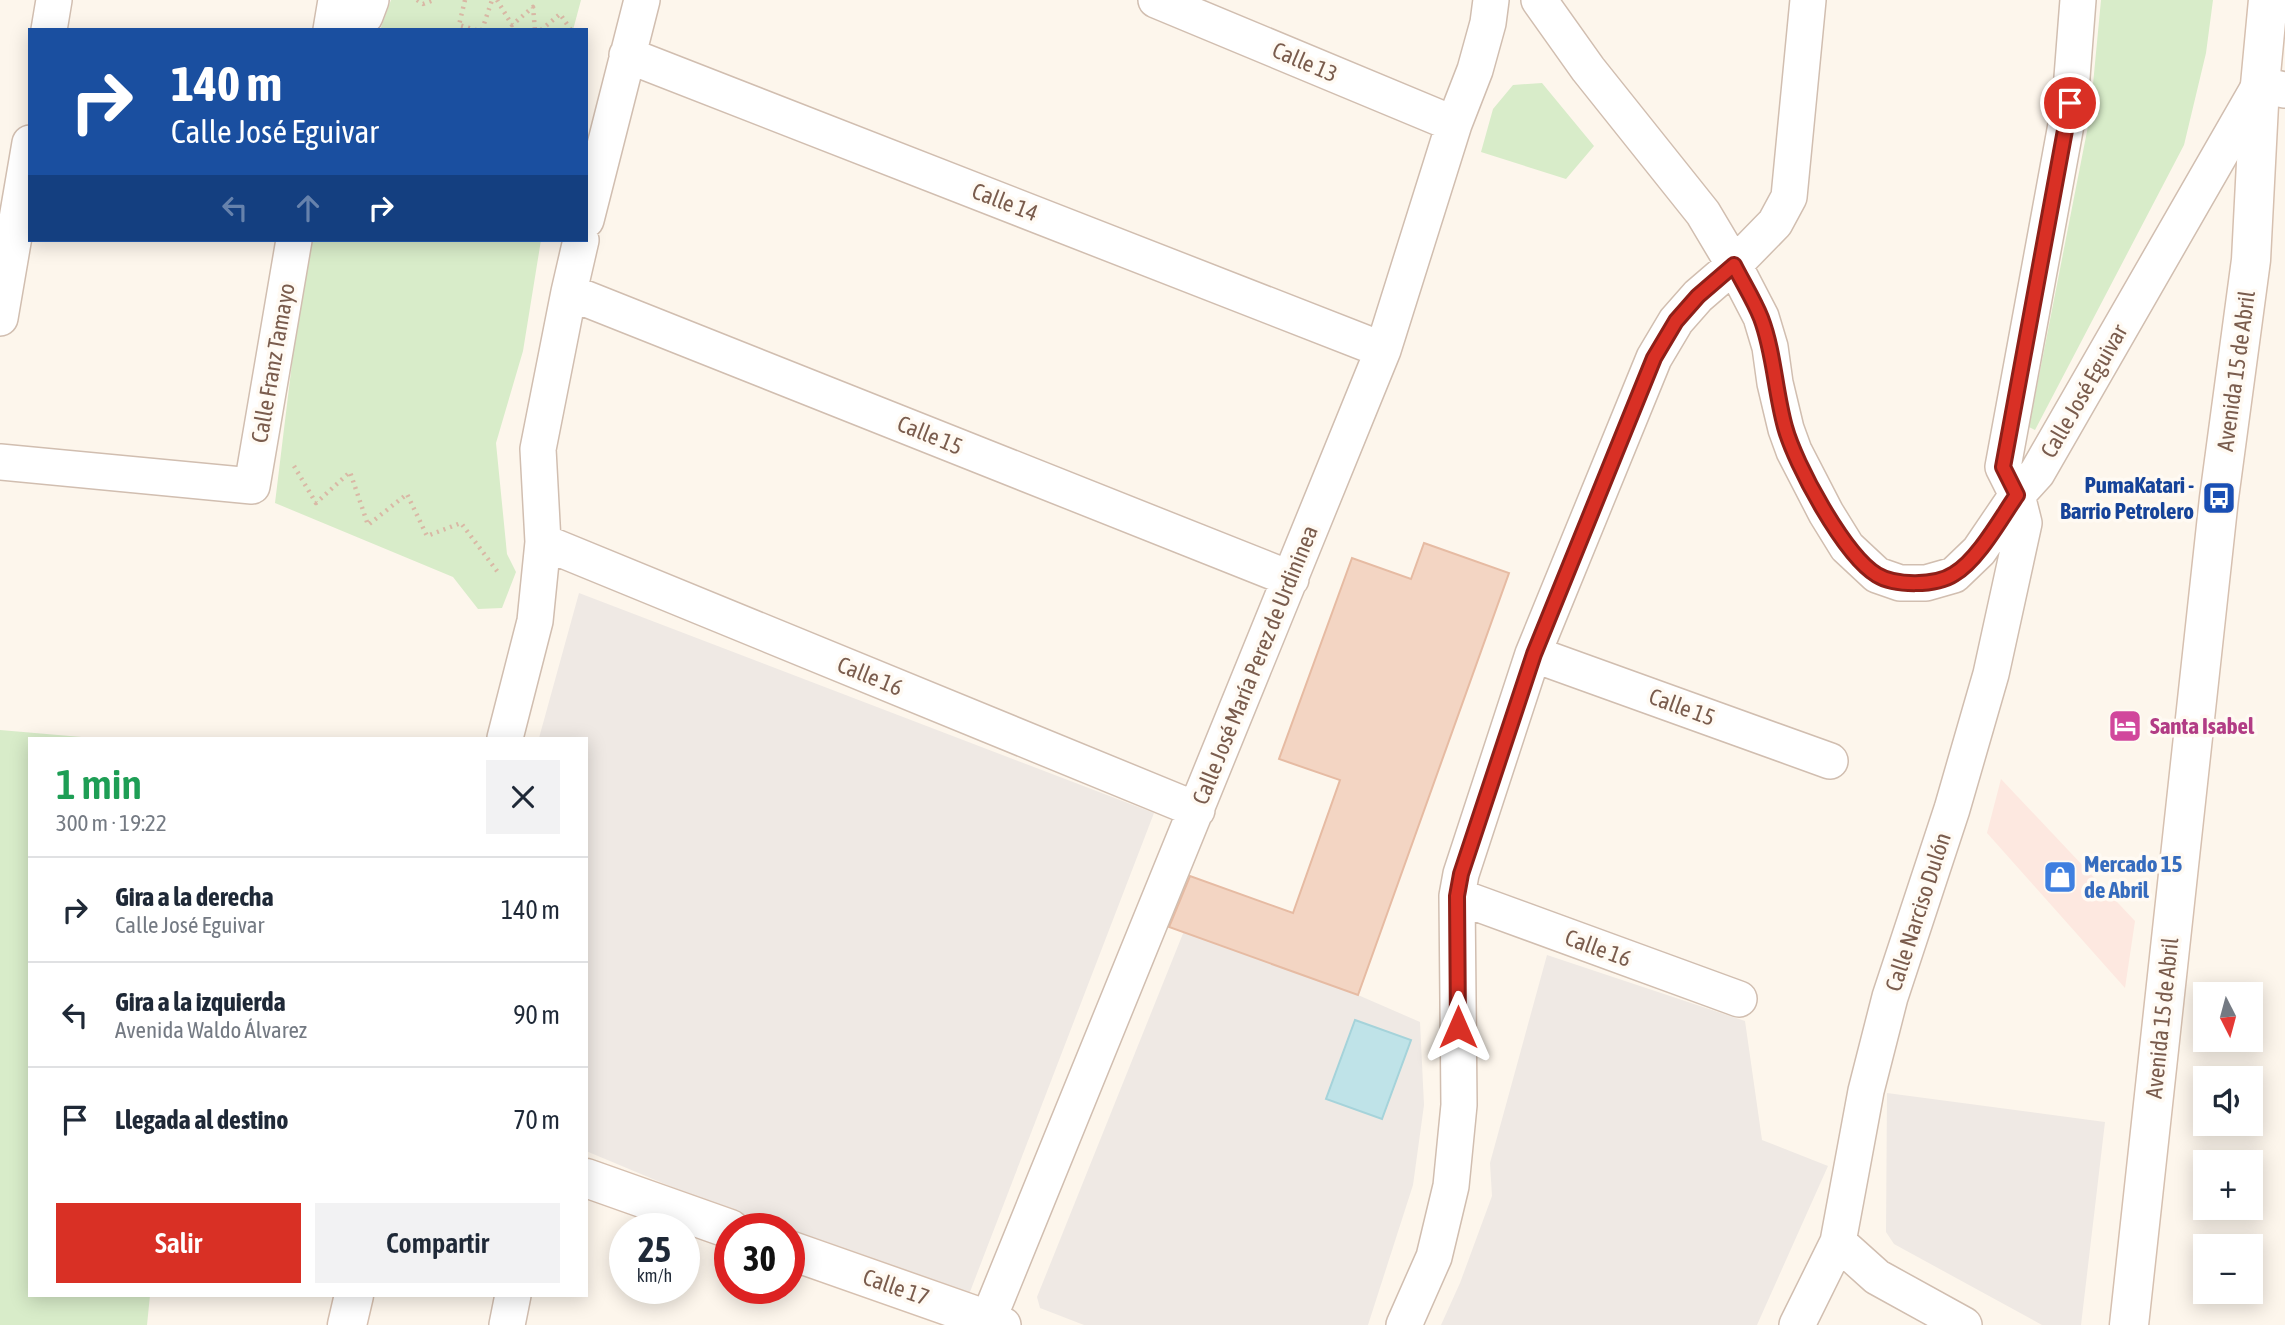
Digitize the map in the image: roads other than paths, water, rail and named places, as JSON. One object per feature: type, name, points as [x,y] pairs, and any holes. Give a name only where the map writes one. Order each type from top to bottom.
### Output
[{"type":"main road","name":"Avenida 15 de Abril","points":[[2129,1325],[2219,498],[2272,87],[2267,0]]},
{"type":"main road","points":[[588,1179],[714,1223]]},
{"type":"main road","name":"Calle 17","points":[[805,1256],[992,1323]]},
{"type":"main road","points":[[347,1325],[354,1297]]},
{"type":"street","points":[[49,28],[54,0]]},
{"type":"street","points":[[331,28],[336,0]]},
{"type":"street","points":[[352,28],[365,16],[371,0]]},
{"type":"street","points":[[588,212],[642,0]]},
{"type":"street","name":"Calle 13","points":[[1156,0],[1454,124]]},
{"type":"street","name":"Calle José María Perez de Urdininea","points":[[992,1323],[1382,350],[1454,124],[1475,71],[1488,23],[1491,0]]},
{"type":"street","name":"Calle José Eguivar","points":[[1539,0],[1588,69],[1703,213],[1761,317],[1770,347],[1786,429],[1794,451],[1826,513],[1847,547],[1877,575],[1900,583],[1926,583],[1954,575],[1979,551],[2017,495],[2037,473],[2272,87]]},
{"type":"street","points":[[1404,1325],[1434,1257],[1451,1186],[1459,1105],[1457,896],[1461,874],[1534,654],[1654,358],[1676,321],[1698,296],[1734,265],[1775,222],[1789,197],[1808,0]]},
{"type":"street","name":"Calle Narciso Dulón","points":[[1797,1325],[1838,1242],[1866,1091],[1890,998],[1952,809],[1991,674],[2024,523],[2017,495],[2003,467],[2070,103],[2078,0]]},
{"type":"street","name":"Calle 14","points":[[627,55],[1382,350]]},
{"type":"street","points":[[0,318],[28,155]]},
{"type":"street","name":"Calle Franz Tamayo","points":[[0,462],[252,486],[294,242]]},
{"type":"street","points":[[505,737],[535,621],[543,542],[538,449],[581,242]]},
{"type":"street","name":"Calle 15","points":[[569,292],[1291,579]]},
{"type":"street","name":"Calle 16","points":[[543,542],[1197,810]]},
{"type":"street","name":"Calle 15","points":[[1534,654],[1830,761]]},
{"type":"street","name":"Calle 16","points":[[1457,896],[1739,999]]},
{"type":"street","points":[[1838,1242],[1877,1277],[1964,1325]]},
{"type":"street","points":[[507,1325],[513,1297]]},
{"type":"water","points":[[1355,1020],[1411,1040],[1382,1119],[1326,1099]]},
{"type":"place","name":"PumaKatari - Barrio Petrolero","points":[[2219,498]]},
{"type":"place","name":"Santa Isabel","points":[[2125,726]]},
{"type":"place","name":"Mercado 15 de Abril","points":[[2060,877]]}]
